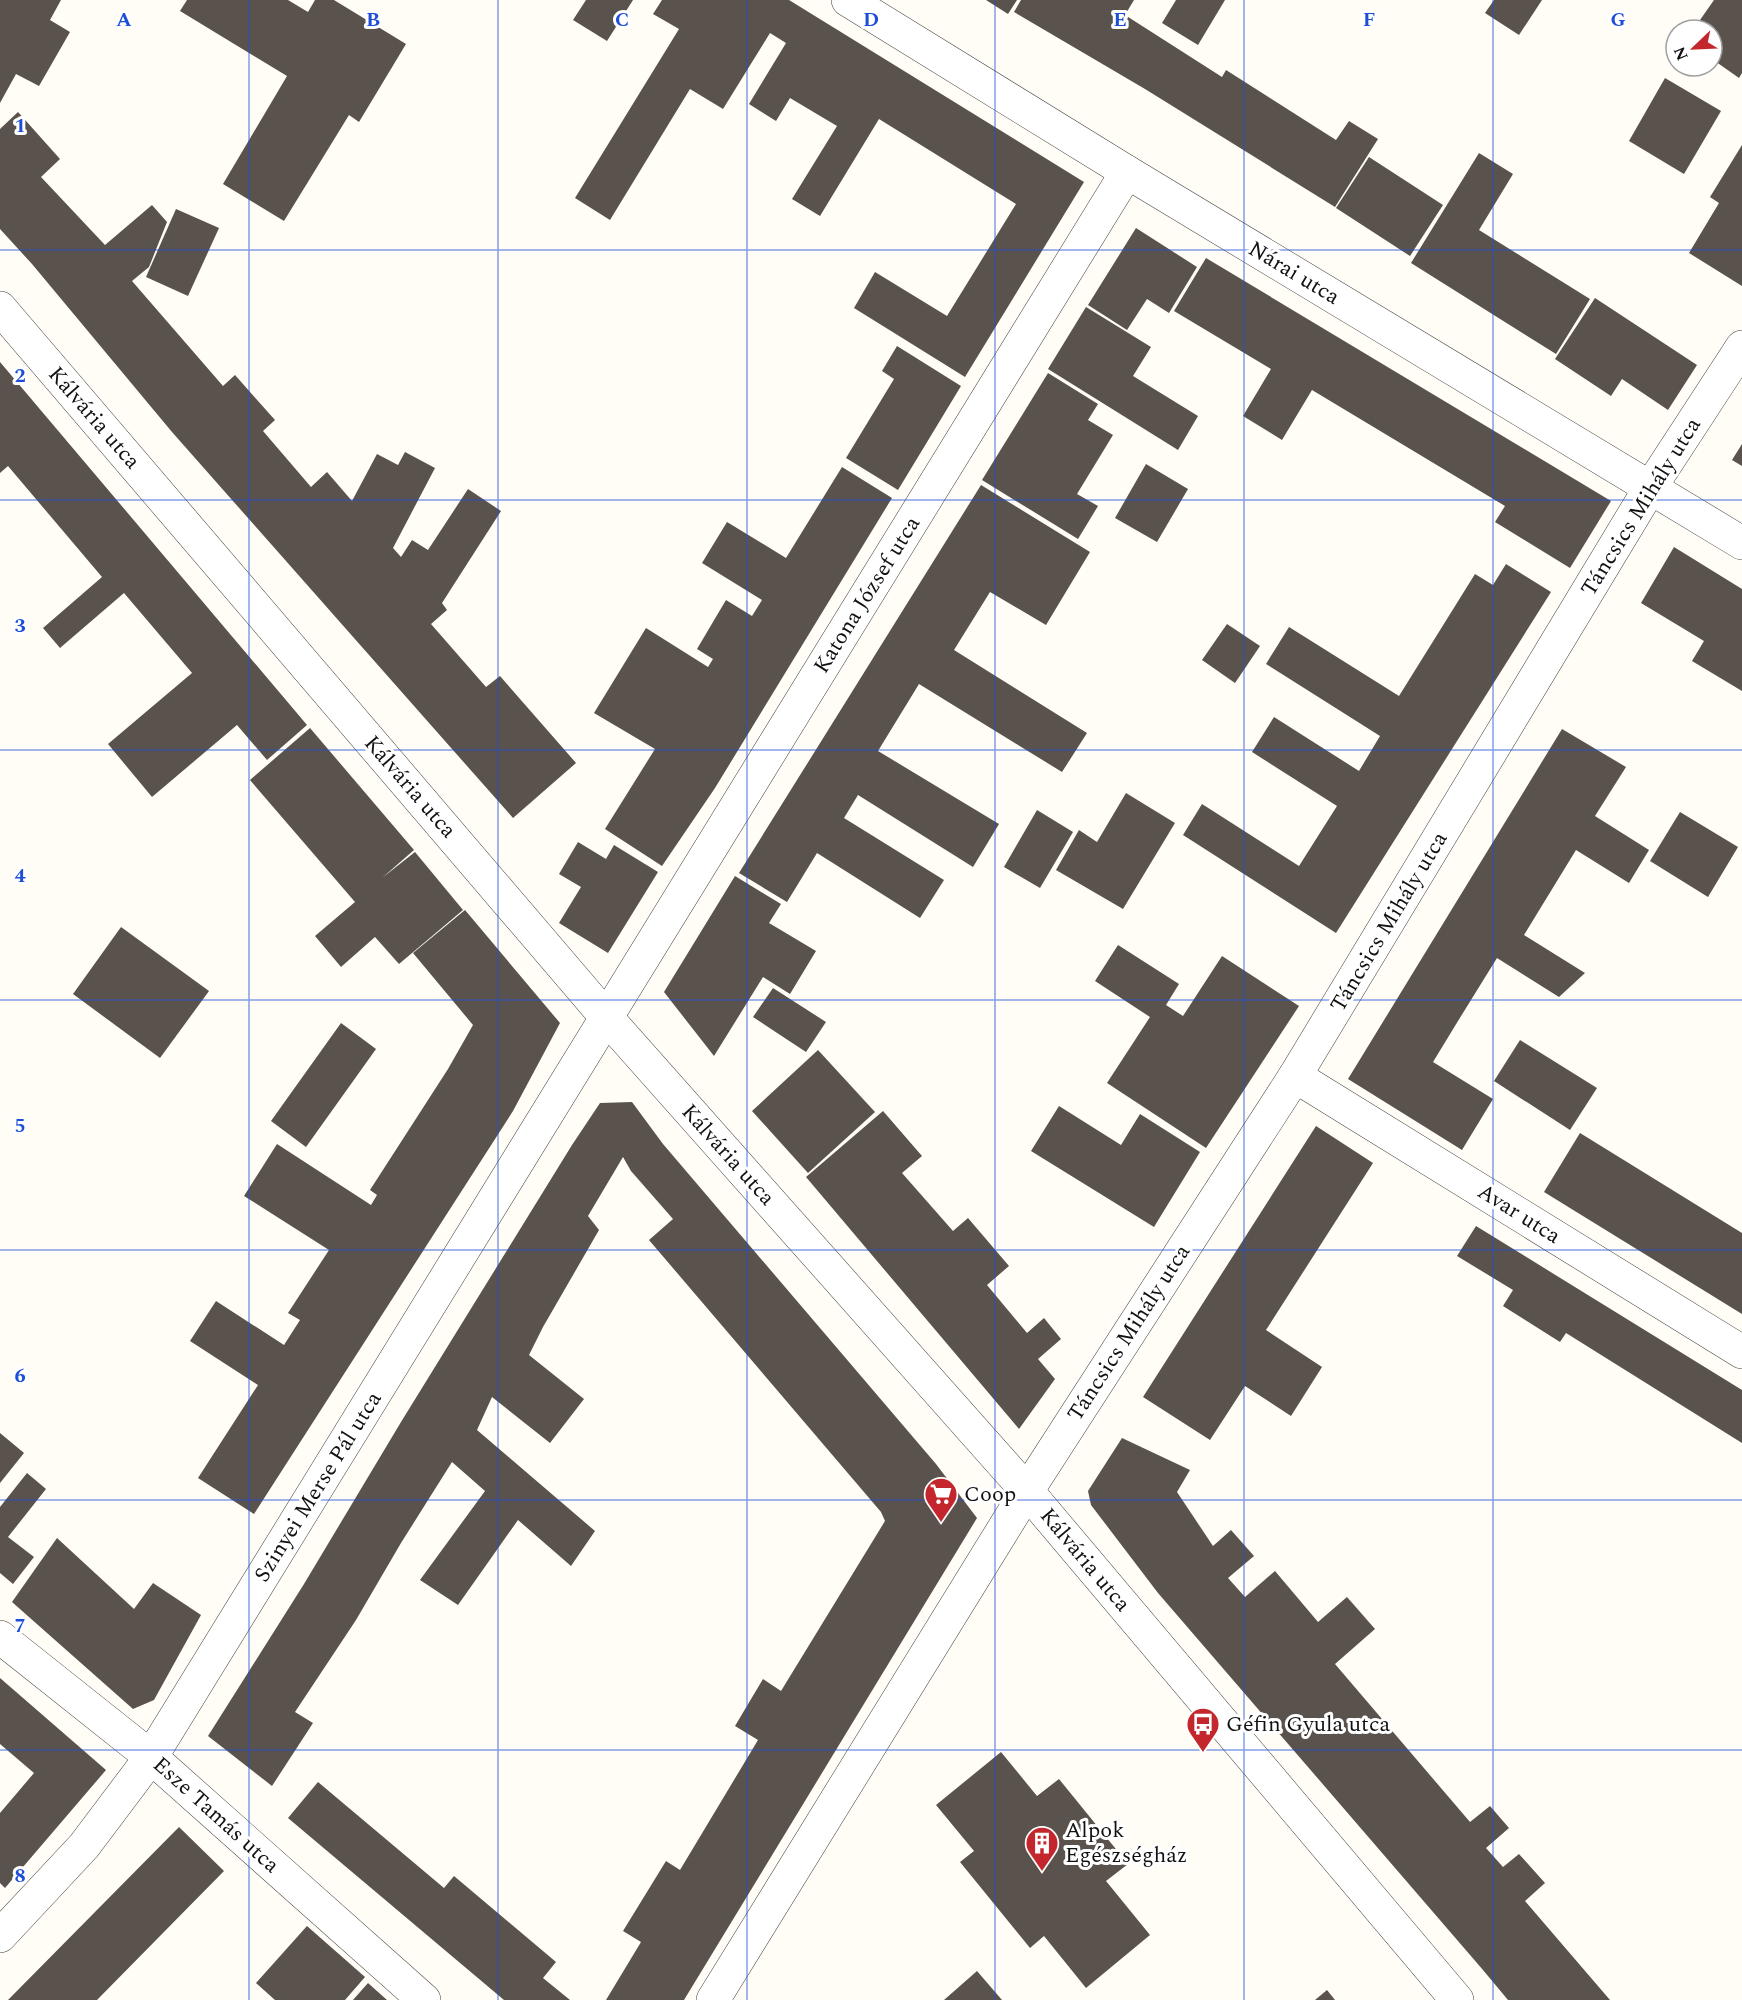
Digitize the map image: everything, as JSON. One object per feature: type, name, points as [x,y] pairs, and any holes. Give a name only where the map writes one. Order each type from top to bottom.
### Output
[{"type":"street","name":"Nárai utca","points":[[848,0],[1127,172],[1742,543]]},
{"type":"street","name":"Katona József utca","points":[[607,1018],[1127,172]]},
{"type":"street","name":"Kálvária utca","points":[[0,308],[607,1018],[1027,1491],[1457,2000]]},
{"type":"street","name":"Táncsics Mihály utca","points":[[1027,1491],[1295,1076],[1650,488],[1742,347]]},
{"type":"street","name":"Szinyei Merse Pál utca","points":[[0,1936],[84,1846],[151,1757],[607,1018]]},
{"type":"street","name":"Avar utca","points":[[1295,1076],[1742,1352]]},
{"type":"street","points":[[713,2000],[1027,1491]]},
{"type":"street","name":"Esze Tamás utca","points":[[0,1637],[151,1757],[424,2000]]},
{"type":"building","points":[[0,0],[61,0],[50,20],[70,32],[39,86],[16,74],[0,103]]},
{"type":"building","points":[[187,0],[288,0],[308,12],[315,0],[334,0],[406,44],[359,122],[349,115],[284,221],[223,184],[287,76],[180,11]]},
{"type":"building","points":[[586,0],[633,0],[607,41],[573,20]]},
{"type":"building","points":[[662,0],[789,0],[1084,182],[965,377],[854,308],[875,272],[947,316],[1016,204],[879,119],[820,216],[792,199],[837,126],[790,98],[776,121],[749,104],[786,43],[770,33],[723,109],[690,89],[610,220],[575,198],[679,29],[653,14]]},
{"type":"building","points":[[986,0],[1017,0],[1008,14]]},
{"type":"building","points":[[1021,0],[1134,0],[1125,15],[1222,77],[1226,70],[1336,140],[1349,121],[1378,139],[1335,207],[1145,89],[1014,12]]},
{"type":"building","points":[[1176,0],[1225,0],[1198,45],[1162,23]]},
{"type":"building","points":[[1494,0],[1542,0],[1519,35],[1485,13]]},
{"type":"building","points":[[1714,0],[1742,0],[1742,73],[1739,78],[1724,67],[1724,18],[1701,18]]},
{"type":"building","points":[[1665,78],[1721,111],[1684,174],[1629,141]]},
{"type":"building","points":[[18,112],[60,159],[41,177],[105,245],[152,205],[167,222],[149,267],[132,281],[223,386],[235,375],[275,420],[263,431],[311,487],[327,472],[352,501],[377,454],[398,465],[405,452],[435,468],[393,548],[401,557],[412,540],[428,550],[468,489],[501,511],[442,603],[447,610],[431,624],[486,687],[500,676],[576,763],[513,818],[172,432],[0,229],[0,129]]},
{"type":"building","points":[[1742,145],[1742,286],[1689,253],[1719,203],[1710,197]]},
{"type":"building","points":[[1479,153],[1513,174],[1479,230],[1590,299],[1556,354],[1411,263]]},
{"type":"building","points":[[1369,157],[1443,205],[1410,256],[1336,208]]},
{"type":"building","points":[[176,209],[219,228],[188,296],[146,277]]},
{"type":"building","points":[[1136,228],[1197,267],[1169,313],[1147,299],[1127,330],[1088,305]]},
{"type":"building","points":[[1206,258],[1611,501],[1570,568],[1495,522],[1505,506],[1312,390],[1282,440],[1243,416],[1271,369],[1174,311]]},
{"type":"building","points":[[1595,298],[1697,365],[1668,410],[1622,379],[1611,396],[1555,359]]},
{"type":"building","points":[[1086,307],[1151,347],[1133,376],[1198,416],[1178,450],[1048,369]]},
{"type":"building","points":[[897,346],[961,386],[898,490],[846,458],[894,379],[882,371]]},
{"type":"building","points":[[0,362],[307,725],[267,760],[237,725],[152,797],[108,744],[192,673],[124,593],[60,648],[43,628],[102,577],[8,466],[0,473]]},
{"type":"building","points":[[1048,373],[1098,404],[1088,420],[1113,435],[1077,494],[1098,506],[1078,539],[982,480]]},
{"type":"building","points":[[1742,444],[1742,466],[1732,460]]},
{"type":"building","points":[[1146,464],[1188,489],[1157,542],[1115,518]]},
{"type":"building","points":[[842,467],[892,498],[715,788],[662,866],[605,829],[655,749],[594,713],[646,628],[708,667],[713,659],[697,649],[726,600],[752,616],[762,600],[702,563],[727,522],[786,558]]},
{"type":"building","points":[[981,485],[1090,552],[1046,625],[990,592],[954,650],[1087,733],[1062,772],[919,684],[878,751],[999,824],[973,867],[858,795],[844,818],[944,880],[920,918],[817,853],[787,902],[739,873]]},
{"type":"building","points":[[1674,547],[1742,589],[1742,691],[1692,661],[1704,641],[1641,603]]},
{"type":"building","points":[[1506,564],[1551,592],[1336,933],[1183,835],[1202,804],[1299,866],[1337,806],[1252,752],[1274,717],[1359,771],[1380,736],[1266,664],[1289,627],[1399,696],[1475,574],[1493,585]]},
{"type":"building","points":[[1227,624],[1260,646],[1235,683],[1202,660]]},
{"type":"building","points":[[310,728],[414,850],[382,878],[415,852],[463,910],[399,964],[375,937],[341,967],[315,936],[355,902],[250,780]]},
{"type":"building","points":[[1562,729],[1626,767],[1595,816],[1649,850],[1629,883],[1576,850],[1524,935],[1585,973],[1559,997],[1497,958],[1433,1062],[1493,1099],[1462,1150],[1348,1079]]},
{"type":"building","points":[[1126,793],[1175,823],[1123,909],[1056,870],[1079,830],[1097,842]]},
{"type":"building","points":[[1037,810],[1073,832],[1040,888],[1004,867]]},
{"type":"building","points":[[1680,812],[1738,847],[1708,897],[1650,861]]},
{"type":"building","points":[[578,842],[606,859],[614,845],[658,872],[608,953],[559,923],[581,887],[559,874]]},
{"type":"building","points":[[735,876],[781,904],[769,923],[816,951],[790,994],[763,977],[714,1056],[664,992]]},
{"type":"building","points":[[465,910],[560,1023],[513,1111],[254,1514],[198,1478],[258,1385],[190,1341],[216,1301],[284,1345],[300,1320],[288,1313],[329,1250],[244,1196],[277,1144],[371,1205],[377,1195],[370,1190],[448,1069],[473,1025],[413,953]]},
{"type":"building","points":[[121,927],[209,991],[160,1058],[73,994]]},
{"type":"building","points":[[1118,945],[1179,984],[1166,1005],[1183,1016],[1222,956],[1299,1006],[1206,1148],[1107,1083],[1150,1017],[1095,981]]},
{"type":"building","points":[[773,988],[826,1022],[806,1052],[753,1017]]},
{"type":"building","points":[[341,1023],[376,1049],[306,1147],[271,1121]]},
{"type":"building","points":[[1520,1040],[1597,1088],[1570,1130],[1494,1081]]},
{"type":"building","points":[[818,1050],[875,1112],[808,1173],[752,1111]]},
{"type":"building","points":[[632,1102],[663,1144],[936,1464],[977,1518],[684,2000],[606,2000],[641,1942],[623,1931],[666,1861],[680,1870],[758,1740],[735,1726],[763,1679],[781,1691],[885,1521],[881,1512],[649,1240],[673,1219],[631,1171],[623,1157],[588,1216],[599,1230],[529,1355],[584,1399],[550,1443],[492,1397],[477,1430],[595,1531],[571,1566],[518,1520],[458,1605],[420,1580],[485,1491],[452,1462],[356,1620],[295,1712],[313,1723],[272,1786],[208,1736],[600,1103]]},
{"type":"building","points":[[1059,1106],[1121,1145],[1140,1114],[1200,1152],[1154,1227],[1031,1151]]},
{"type":"building","points":[[883,1111],[922,1156],[902,1173],[953,1231],[968,1218],[1009,1266],[987,1285],[1027,1333],[1044,1318],[1061,1339],[1038,1359],[1055,1379],[1019,1429],[806,1177]]},
{"type":"building","points":[[1316,1126],[1373,1163],[1266,1330],[1322,1367],[1291,1416],[1245,1386],[1210,1440],[1143,1397]]},
{"type":"building","points":[[1580,1133],[1742,1233],[1742,1314],[1544,1192]]},
{"type":"building","points":[[1476,1226],[1742,1390],[1742,1443],[1566,1333],[1560,1342],[1503,1306],[1513,1290],[1457,1256]]},
{"type":"building","points":[[0,1433],[24,1453],[0,1483]]},
{"type":"building","points":[[1122,1438],[1190,1470],[1177,1492],[1213,1546],[1231,1530],[1254,1556],[1228,1578],[1245,1597],[1275,1571],[1318,1622],[1347,1597],[1375,1629],[1335,1664],[1470,1822],[1490,1806],[1509,1828],[1486,1848],[1503,1867],[1519,1854],[1545,1883],[1525,1901],[1610,2000],[1508,2000],[1158,1593],[1091,1505],[1088,1491]]},
{"type":"building","points":[[27,1473],[46,1489],[8,1537],[34,1557],[13,1584],[0,1573],[0,1507]]},
{"type":"building","points":[[57,1538],[134,1609],[153,1583],[201,1615],[154,1700],[133,1709],[12,1602]]},
{"type":"building","points":[[0,1678],[106,1770],[5,1888],[0,1883],[0,1813],[34,1773],[0,1744]]},
{"type":"building","name":"Alpok Egészségház","points":[[1001,1752],[1037,1796],[1059,1779],[1128,1864],[1106,1881],[1150,1935],[1086,1988],[1044,1936],[1030,1948],[960,1862],[974,1851],[936,1805]]},
{"type":"building","points":[[318,1782],[444,1888],[454,1876],[556,1962],[543,1978],[570,2000],[504,2000],[288,1818]]},
{"type":"building","points":[[179,1827],[224,1871],[97,2000],[8,2000]]},
{"type":"building","points":[[307,1926],[365,1977],[345,2000],[275,2000],[256,1983]]},
{"type":"building","points":[[977,1971],[1002,2000],[944,2000]]},
{"type":"building","points":[[368,1983],[387,2000],[353,2000]]},
{"type":"building","points":[[1327,1990],[1335,2000],[1315,2000]]},
{"type":"place","name":"Coop","points":[[941,1523]]},
{"type":"place","name":"Géfin Gyula utca","points":[[1203,1753]]},
{"type":"place","name":"Alpok Egészségház","points":[[1042,1872]]}]
